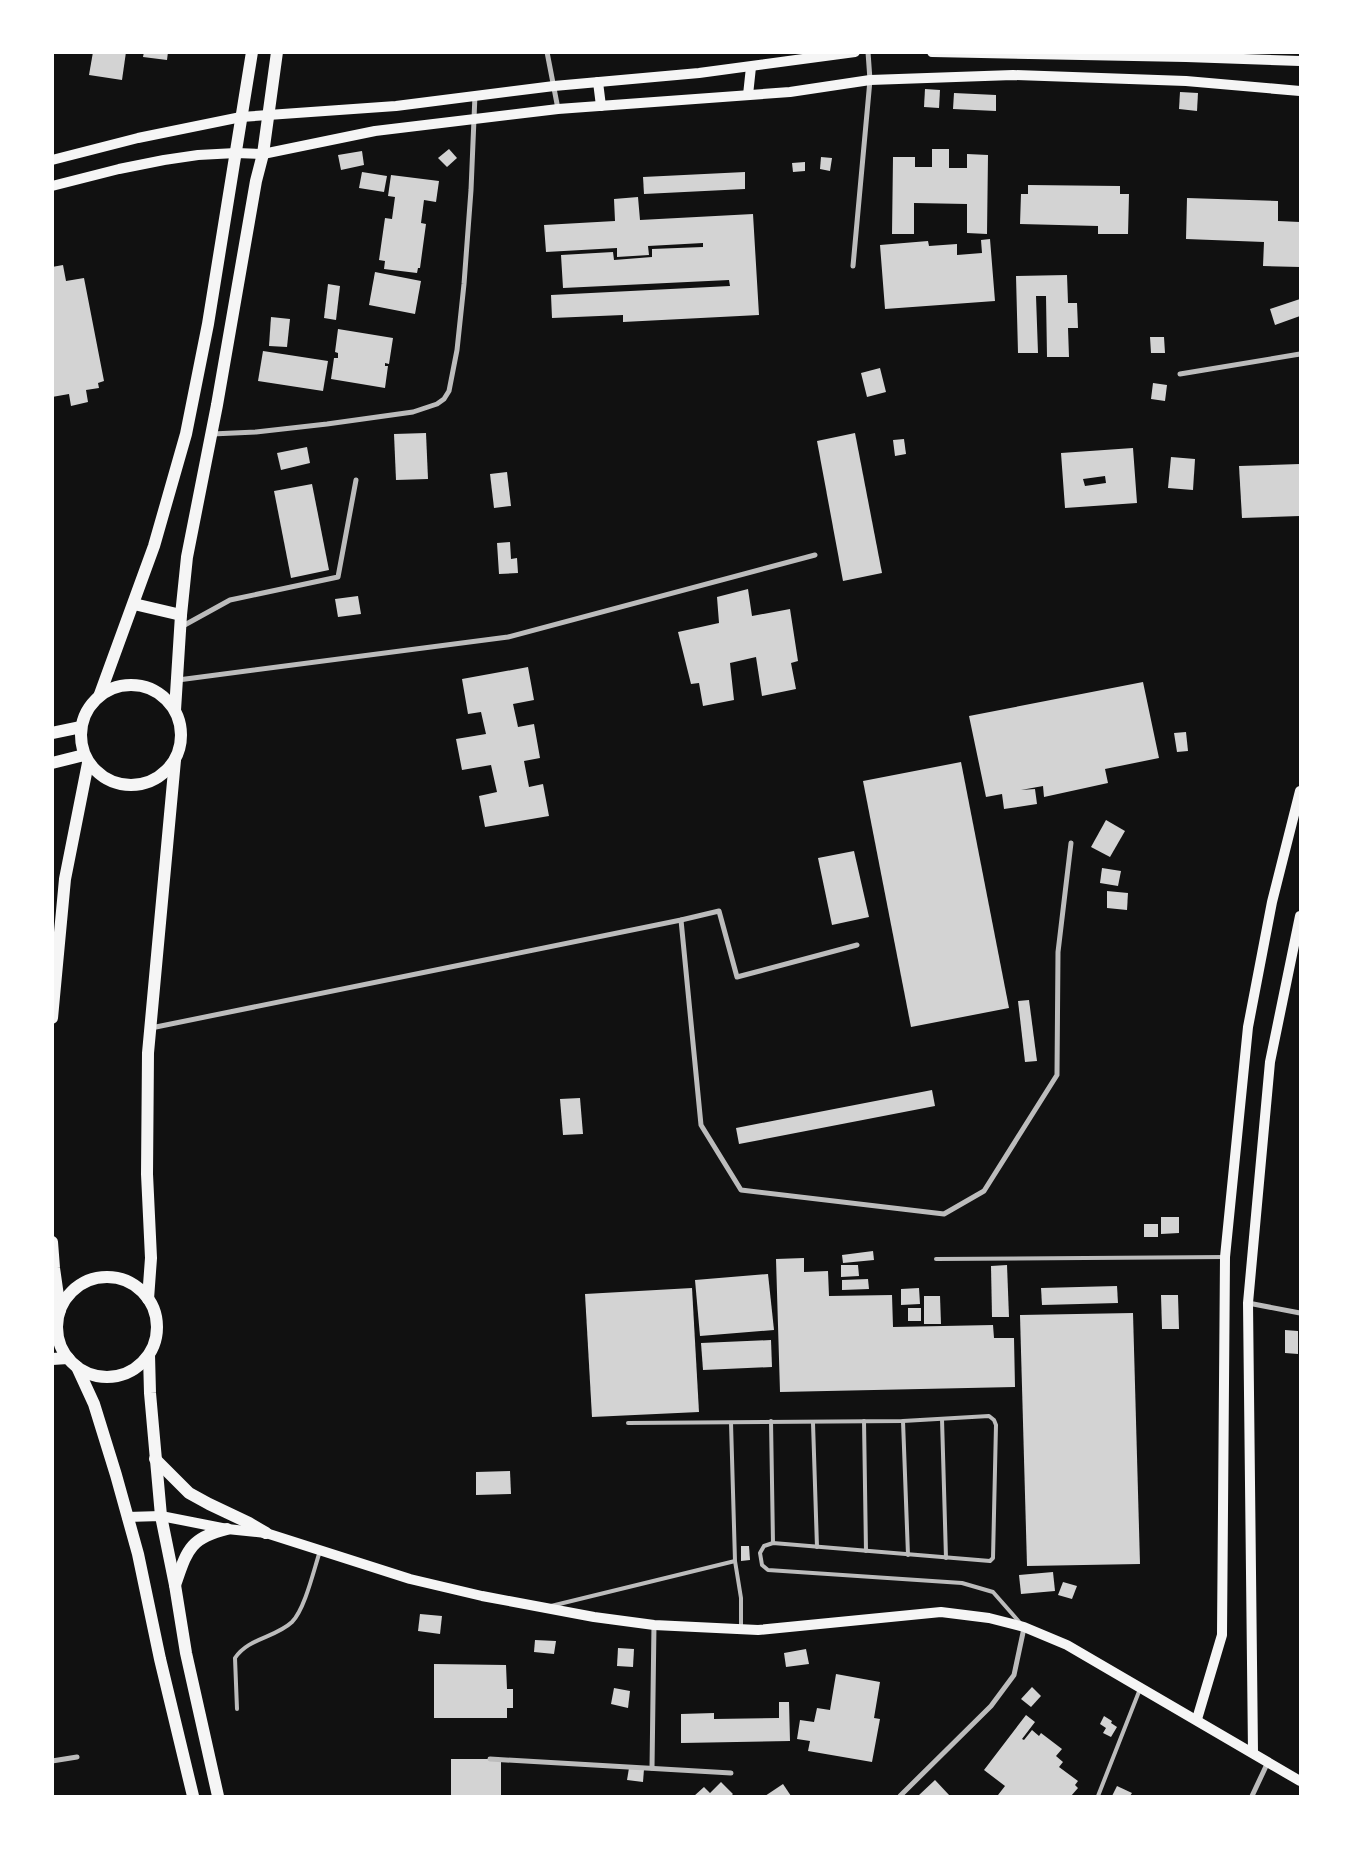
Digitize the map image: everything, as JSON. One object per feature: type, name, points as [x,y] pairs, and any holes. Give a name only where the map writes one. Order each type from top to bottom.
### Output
[{"type":"main road","points":[[176,760],[165,773],[150,782],[133,786],[116,784],[100,776],[86,759],[81,746],[81,727],[87,709],[100,694],[134,604],[154,546],[186,434],[208,324],[252,52]]},
{"type":"main road","points":[[148,1299],[151,1258],[147,1174],[148,1062],[176,760],[181,730],[175,710],[180,621],[187,557],[256,181],[263,154],[277,52]]},
{"type":"main road","points":[[52,160],[138,138],[241,117],[396,106],[554,86],[699,74],[856,52]]},
{"type":"main road","points":[[932,52],[1300,61]]},
{"type":"main road","points":[[748,95],[751,67]]},
{"type":"main road","points":[[52,186],[164,160],[236,152],[263,154],[375,132],[558,109],[790,92],[870,80],[1013,75],[1186,81],[1300,91]]},
{"type":"main road","points":[[598,82],[601,106]]},
{"type":"main road","points":[[134,604],[180,621]]},
{"type":"main road","points":[[100,694],[120,686],[141,686],[154,691],[166,699],[175,710]]},
{"type":"main road","points":[[52,733],[81,727]]},
{"type":"main road","points":[[52,763],[86,759]]},
{"type":"main road","points":[[52,1018],[65,879],[86,759]]},
{"type":"main road","points":[[1196,1719],[1222,1635],[1225,1257],[1248,1027],[1272,902],[1300,791]]},
{"type":"main road","points":[[1253,1752],[1248,1303],[1270,1062],[1300,928],[1300,916]]},
{"type":"main road","points":[[52,1242],[58,1338],[68,1358],[77,1367],[92,1375],[108,1377],[124,1374],[138,1366],[149,1354],[155,1341],[157,1327],[154,1312],[148,1299],[139,1289],[127,1282],[114,1278],[100,1278],[88,1281],[76,1288],[66,1298],[57,1315]]},
{"type":"main road","points":[[149,1354],[155,1459],[161,1516],[186,1653],[218,1796]]},
{"type":"main road","points":[[52,1359],[68,1358]]},
{"type":"main road","points":[[77,1367],[94,1404],[138,1554],[160,1659],[193,1796]]},
{"type":"main road","points":[[155,1459],[189,1493],[266,1533],[410,1579],[544,1608],[654,1625],[741,1630],[792,1628],[941,1612],[989,1618],[1024,1627],[1067,1646],[1141,1687],[1300,1781]]},
{"type":"main road","points":[[127,1517],[161,1516],[227,1529],[266,1533]]},
{"type":"main road","points":[[175,1585],[186,1555],[198,1539],[210,1533],[227,1529]]},
{"type":"street","points":[[547,52],[558,109]]},
{"type":"street","points":[[853,266],[870,80],[868,52]]},
{"type":"street","points":[[211,434],[256,432],[413,412],[437,404],[444,399],[450,391],[457,350],[464,284],[471,190],[475,95]]},
{"type":"street","points":[[1180,374],[1300,354]]},
{"type":"street","points":[[180,621],[230,600],[338,577],[356,480]]},
{"type":"street","points":[[178,680],[508,637],[815,555]]},
{"type":"street","points":[[681,920],[701,1125],[741,1190],[944,1214],[984,1191],[1057,1075],[1058,952],[1072,843]]},
{"type":"street","points":[[150,1028],[718,911],[737,977],[857,945]]},
{"type":"street","points":[[1248,1303],[1300,1313]]},
{"type":"street","points":[[652,1768],[654,1625]]},
{"type":"street","points":[[900,1796],[991,1706],[1014,1675],[1024,1627]]},
{"type":"street","points":[[52,1761],[77,1757]]},
{"type":"street","points":[[490,1758],[731,1773]]},
{"type":"street","points":[[1252,1796],[1268,1762]]},
{"type":"lane","points":[[936,1259],[1225,1257]]},
{"type":"lane","points":[[628,1423],[903,1421],[989,1416],[996,1425],[993,1558],[987,1562],[773,1543],[764,1546],[760,1553],[762,1565],[768,1570],[962,1583],[993,1592],[1024,1627]]},
{"type":"lane","points":[[942,1419],[946,1558]]},
{"type":"lane","points":[[771,1421],[773,1543]]},
{"type":"lane","points":[[864,1421],[866,1551]]},
{"type":"lane","points":[[903,1421],[908,1554]]},
{"type":"lane","points":[[813,1422],[817,1546]]},
{"type":"lane","points":[[731,1423],[735,1561],[741,1598],[741,1630]]},
{"type":"lane","points":[[237,1709],[235,1658],[239,1651],[246,1646],[273,1635],[292,1622],[301,1610],[320,1551]]},
{"type":"lane","points":[[544,1608],[735,1561]]},
{"type":"lane","points":[[1098,1796],[1141,1687]]},
{"type":"building","points":[[93,52],[126,52],[122,80],[89,75]]},
{"type":"building","points":[[144,52],[168,52],[167,60],[143,57]]},
{"type":"building","points":[[925,89],[940,90],[939,108],[924,107]]},
{"type":"building","points":[[1180,92],[1198,93],[1197,111],[1179,109]]},
{"type":"building","points":[[954,93],[996,95],[996,111],[953,109]]},
{"type":"building","points":[[449,149],[457,158],[447,167],[438,158]]},
{"type":"building","points":[[932,149],[949,149],[949,168],[967,168],[967,154],[988,155],[987,234],[967,233],[967,204],[914,203],[914,234],[892,234],[893,157],[915,157],[915,167],[932,167]]},
{"type":"building","points":[[362,151],[364,165],[341,170],[338,155]]},
{"type":"building","points":[[821,157],[832,158],[830,171],[820,169]]},
{"type":"building","points":[[805,162],[805,171],[793,172],[792,163]]},
{"type":"building","points":[[362,172],[387,176],[384,192],[359,188]]},
{"type":"building","points":[[745,172],[745,189],[644,194],[643,177]]},
{"type":"building","points":[[391,175],[439,181],[436,202],[424,200],[421,223],[426,224],[420,268],[418,268],[417,273],[384,269],[385,261],[379,260],[385,218],[392,219],[395,197],[388,196]]},
{"type":"building","points":[[1028,185],[1120,186],[1120,194],[1129,194],[1128,234],[1098,234],[1098,226],[1020,224],[1021,194],[1028,194]]},
{"type":"building","points":[[638,197],[640,220],[753,214],[759,315],[623,322],[623,315],[552,318],[551,295],[730,286],[729,280],[563,288],[561,255],[613,252],[614,260],[652,257],[652,249],[703,247],[703,243],[648,246],[649,255],[617,257],[617,248],[546,252],[544,225],[615,221],[614,199]]},
{"type":"building","points":[[1187,198],[1278,201],[1278,221],[1300,222],[1300,267],[1263,266],[1264,242],[1186,239]]},
{"type":"building","points":[[990,239],[995,301],[885,309],[880,245],[928,241],[929,246],[957,244],[957,255],[982,253],[981,240]]},
{"type":"building","points":[[63,265],[66,281],[84,278],[104,381],[98,383],[99,388],[86,390],[88,402],[71,406],[69,394],[52,397],[52,267]]},
{"type":"building","points":[[375,272],[421,281],[415,314],[369,305]]},
{"type":"building","points":[[1067,275],[1068,303],[1077,303],[1078,328],[1068,328],[1069,357],[1047,357],[1046,296],[1036,296],[1038,353],[1018,353],[1016,276]]},
{"type":"building","points":[[328,284],[340,286],[336,320],[324,318]]},
{"type":"building","points":[[1300,299],[1300,316],[1275,325],[1270,309]]},
{"type":"building","points":[[271,317],[290,319],[287,347],[269,346]]},
{"type":"building","points":[[338,329],[393,338],[389,364],[385,363],[385,366],[388,366],[385,388],[331,379],[334,358],[338,358],[338,353],[335,352]]},
{"type":"building","points":[[1150,337],[1164,337],[1165,353],[1151,353]]},
{"type":"building","points":[[263,351],[328,361],[323,391],[258,381]]},
{"type":"building","points":[[880,368],[886,392],[867,397],[861,373]]},
{"type":"building","points":[[1153,383],[1167,385],[1165,401],[1151,399]]},
{"type":"building","points":[[426,433],[428,479],[396,480],[394,434]]},
{"type":"building","points":[[855,433],[882,573],[843,581],[817,441]]},
{"type":"building","points":[[904,439],[906,454],[895,456],[893,440]]},
{"type":"building","points":[[307,447],[310,463],[281,470],[277,453]]},
{"type":"building","points":[[1133,448],[1137,503],[1065,508],[1061,453]],"holes":[[[1105,476],[1106,483],[1085,486],[1083,479]]]},
{"type":"building","points":[[1171,457],[1195,459],[1193,490],[1168,488]]},
{"type":"building","points":[[1300,464],[1300,516],[1242,518],[1239,466]]},
{"type":"building","points":[[507,472],[511,506],[494,508],[490,474]]},
{"type":"building","points":[[312,484],[329,570],[291,578],[274,491]]},
{"type":"building","points":[[510,542],[511,559],[517,558],[518,573],[499,574],[497,543]]},
{"type":"building","points":[[748,589],[752,616],[790,609],[798,661],[791,663],[796,689],[762,696],[756,657],[730,663],[734,700],[703,706],[699,683],[691,684],[678,632],[719,623],[717,597]]},
{"type":"building","points":[[358,596],[361,614],[338,617],[335,599]]},
{"type":"building","points":[[528,667],[534,700],[513,704],[518,727],[534,724],[540,758],[524,761],[529,787],[543,784],[549,816],[485,827],[479,796],[497,792],[491,765],[462,770],[456,739],[486,734],[481,712],[468,714],[462,679]]},
{"type":"building","points":[[1143,682],[1159,758],[1105,769],[1108,783],[1044,797],[1043,786],[1021,790],[1035,789],[1037,804],[1004,809],[1002,794],[986,797],[969,716]]},
{"type":"building","points":[[1186,732],[1188,751],[1177,752],[1174,733]]},
{"type":"building","points":[[961,762],[1009,1008],[911,1027],[863,781]]},
{"type":"building","points":[[1106,820],[1125,831],[1110,857],[1091,847]]},
{"type":"building","points":[[854,851],[869,917],[832,925],[818,858]]},
{"type":"building","points":[[1102,868],[1121,871],[1118,886],[1100,883]]},
{"type":"building","points":[[1107,891],[1128,893],[1127,910],[1107,908]]},
{"type":"building","points":[[1029,1000],[1037,1061],[1025,1062],[1018,1001]]},
{"type":"building","points":[[932,1090],[935,1106],[739,1144],[736,1128]]},
{"type":"building","points":[[580,1098],[583,1134],[563,1135],[560,1099]]},
{"type":"building","points":[[1161,1217],[1179,1217],[1179,1233],[1161,1234]]},
{"type":"building","points":[[1144,1224],[1158,1224],[1158,1237],[1144,1237]]},
{"type":"building","points":[[873,1251],[874,1260],[843,1263],[842,1255]]},
{"type":"building","points":[[804,1258],[804,1272],[828,1271],[829,1296],[892,1295],[893,1327],[993,1325],[994,1338],[1014,1338],[1015,1387],[780,1392],[776,1259]]},
{"type":"building","points":[[841,1265],[858,1265],[859,1276],[841,1277]]},
{"type":"building","points":[[1007,1265],[1009,1317],[992,1317],[991,1266]]},
{"type":"building","points":[[768,1274],[774,1330],[700,1336],[695,1280]]},
{"type":"building","points":[[868,1279],[869,1289],[842,1290],[842,1280]]},
{"type":"building","points":[[1117,1286],[1118,1303],[1042,1305],[1041,1288]]},
{"type":"building","points":[[692,1288],[699,1412],[592,1417],[585,1294]]},
{"type":"building","points":[[919,1288],[920,1304],[901,1305],[901,1289]]},
{"type":"building","points":[[1161,1295],[1178,1295],[1179,1329],[1162,1329]]},
{"type":"building","points":[[924,1296],[940,1296],[941,1324],[924,1324]]},
{"type":"building","points":[[908,1308],[921,1308],[921,1321],[908,1321]]},
{"type":"building","points":[[1133,1313],[1140,1564],[1027,1566],[1020,1315]]},
{"type":"building","points":[[1285,1330],[1298,1331],[1298,1354],[1285,1353]]},
{"type":"building","points":[[771,1340],[772,1367],[703,1370],[701,1343]]},
{"type":"building","points":[[510,1471],[511,1494],[476,1495],[476,1472]]},
{"type":"building","points":[[741,1546],[749,1546],[750,1560],[741,1561]]},
{"type":"building","points":[[1053,1572],[1055,1591],[1021,1594],[1019,1575]]},
{"type":"building","points":[[1063,1582],[1077,1586],[1072,1599],[1058,1595]]},
{"type":"building","points":[[420,1614],[442,1616],[440,1634],[418,1631]]},
{"type":"building","points":[[535,1640],[556,1641],[554,1654],[534,1652]]},
{"type":"building","points":[[618,1648],[634,1649],[633,1667],[617,1666]]},
{"type":"building","points":[[806,1649],[809,1664],[786,1667],[784,1653]]},
{"type":"building","points":[[434,1664],[506,1665],[507,1689],[513,1689],[513,1708],[507,1708],[507,1718],[434,1718]]},
{"type":"building","points":[[836,1674],[880,1682],[874,1718],[880,1719],[872,1762],[808,1751],[810,1741],[797,1739],[800,1720],[814,1722],[817,1708],[830,1710]]},
{"type":"building","points":[[1032,1687],[1041,1696],[1031,1707],[1021,1699]]},
{"type":"building","points":[[614,1688],[630,1691],[628,1708],[611,1704]]},
{"type":"building","points":[[779,1702],[789,1702],[790,1741],[681,1743],[681,1714],[714,1713],[714,1719],[779,1718]]},
{"type":"building","points":[[1026,1715],[1035,1722],[1022,1739],[1024,1740],[1032,1730],[1039,1736],[1041,1733],[1062,1749],[1056,1756],[1063,1762],[1059,1767],[1078,1781],[1075,1785],[1078,1788],[1071,1796],[1001,1796],[998,1795],[1005,1786],[984,1770]]},
{"type":"building","points":[[1104,1716],[1117,1727],[1111,1737],[1103,1733],[1106,1728],[1100,1724]]},
{"type":"building","points":[[451,1759],[501,1759],[501,1796],[451,1796]]},
{"type":"building","points":[[629,1768],[644,1769],[643,1782],[627,1780]]},
{"type":"building","points":[[935,1780],[950,1796],[918,1796]]},
{"type":"building","points":[[721,1782],[733,1794],[731,1796],[694,1796],[704,1787],[710,1793]]},
{"type":"building","points":[[783,1784],[791,1796],[765,1796]]},
{"type":"building","points":[[1117,1786],[1132,1793],[1130,1796],[1112,1796]]}]
